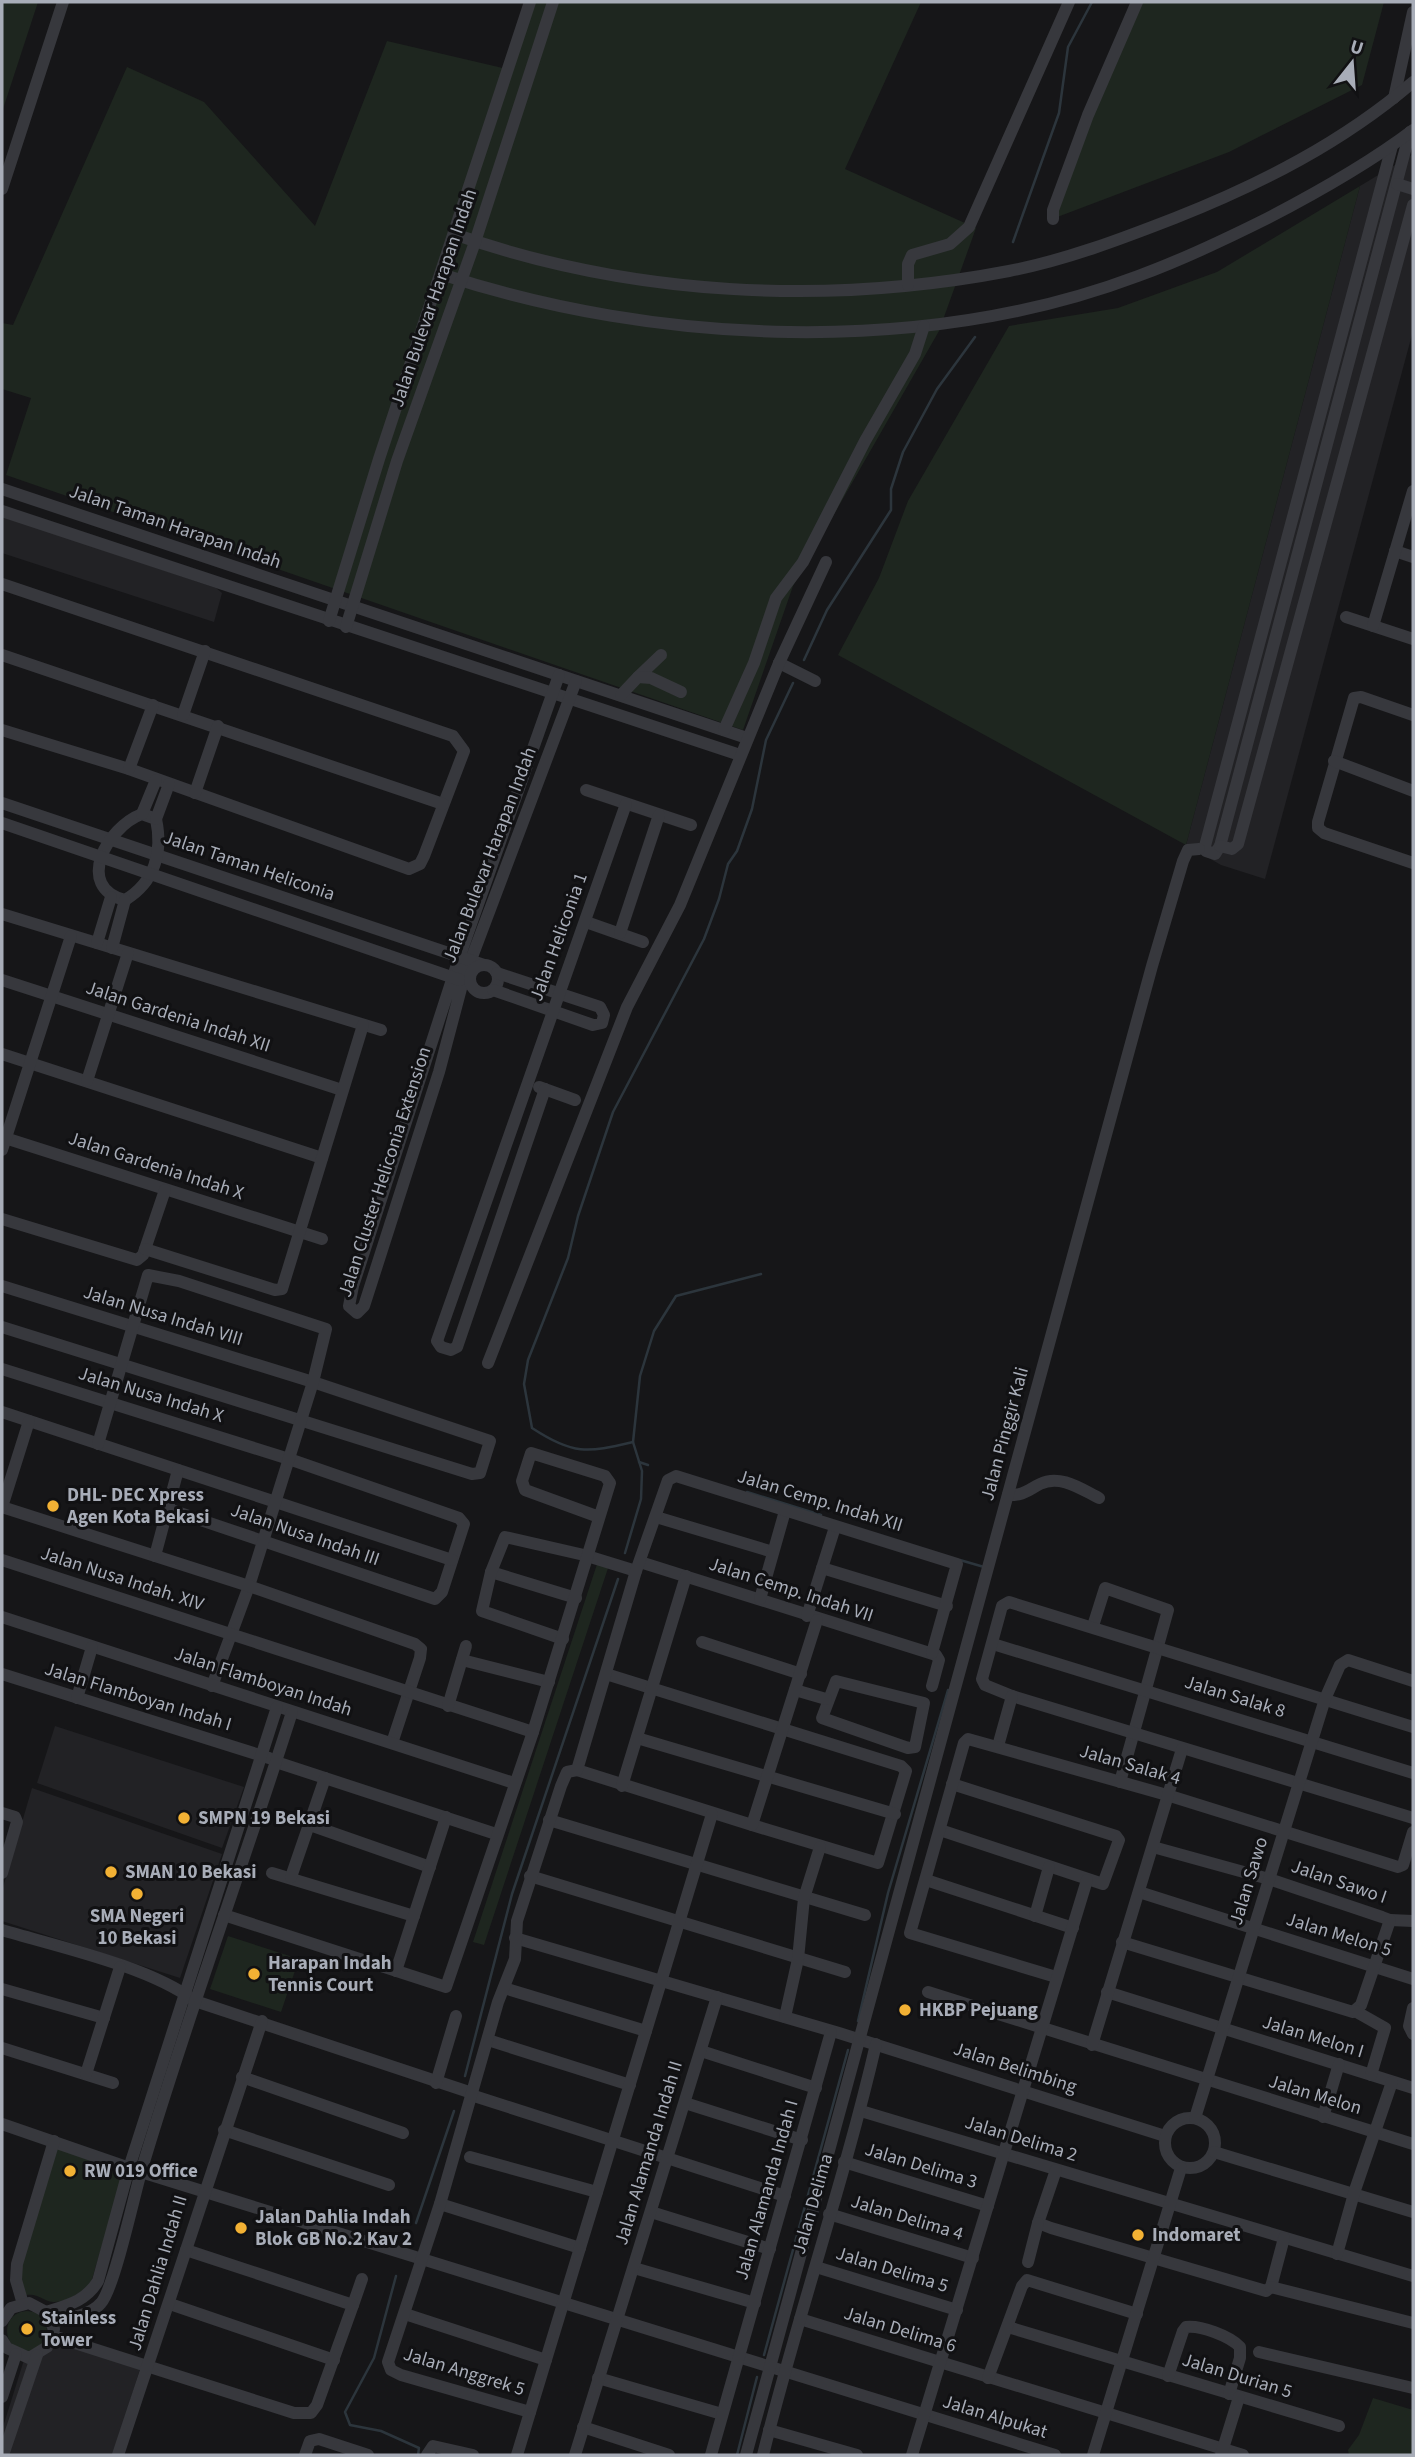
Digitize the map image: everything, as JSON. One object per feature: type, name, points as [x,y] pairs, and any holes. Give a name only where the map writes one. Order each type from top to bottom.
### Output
[{"type":"street","points":[[2,189],[63,2]]},
{"type":"street","name":"Jalan Bulevar Harapan Indah","points":[[329,621],[379,459],[530,2]]},
{"type":"street","name":"Jalan Bulevar Harapan Indah","points":[[346,627],[397,461],[475,242],[553,2]]},
{"type":"street","points":[[908,285],[908,264],[912,255],[950,244],[970,227],[1069,2]]},
{"type":"street","points":[[1053,219],[1053,210],[1088,116],[1137,2]]},
{"type":"street","points":[[1394,98],[1413,12]]},
{"type":"street","points":[[454,234],[475,242],[586,269],[652,281],[740,290],[839,291],[908,285],[1009,271],[1082,251],[1215,202],[1313,155],[1413,82]]},
{"type":"street","points":[[441,274],[538,301],[644,322],[732,330],[835,333],[957,322],[1076,295],[1148,272],[1230,237],[1313,194],[1412,131]]},
{"type":"street","points":[[1392,146],[1205,848],[1216,853],[1412,131]]},
{"type":"street","points":[[1397,184],[1413,189]]},
{"type":"street","points":[[1220,845],[1231,849],[1238,844],[1413,205]]},
{"type":"street","points":[[724,730],[754,663],[776,598],[803,562],[865,441],[915,354],[924,326]]},
{"type":"street","points":[[1324,395],[1339,400]]},
{"type":"street","name":"Jalan Taman Harapan Indah","points":[[2,489],[352,607]]},
{"type":"street","points":[[1373,626],[1413,491]]},
{"type":"street","name":"Jalan Taman Harapan Indah","points":[[2,511],[346,627]]},
{"type":"street","points":[[1395,551],[1413,557]]},
{"type":"street","points":[[488,1363],[627,1007],[680,905],[779,663],[827,562]]},
{"type":"street","points":[[2,584],[453,736],[464,751],[424,856],[420,864],[409,869],[129,769],[2,730]]},
{"type":"street","points":[[352,607],[747,738]]},
{"type":"street","points":[[1346,617],[1413,639]]},
{"type":"street","points":[[346,627],[740,755]]},
{"type":"street","points":[[183,715],[205,651]]},
{"type":"street","points":[[2,655],[443,804]]},
{"type":"street","points":[[621,695],[661,655]]},
{"type":"street","points":[[779,663],[816,681]]},
{"type":"street","name":"Jalan Bulevar Harapan Indah","points":[[465,960],[559,675]]},
{"type":"street","points":[[638,677],[651,678],[681,692]]},
{"type":"street","name":"Jalan Bulevar Harapan Indah","points":[[465,960],[576,681]]},
{"type":"street","points":[[1413,715],[1361,697],[1354,698],[1334,761],[1318,828],[1324,833],[1413,863]]},
{"type":"street","points":[[129,769],[153,705]]},
{"type":"street","points":[[195,793],[218,726]]},
{"type":"street","points":[[1334,761],[1413,791]]},
{"type":"street","points":[[125,900],[111,897],[101,883],[101,856],[109,838],[120,825],[142,814],[156,780]]},
{"type":"street","points":[[112,948],[125,900],[151,875],[158,856],[156,819],[169,784]]},
{"type":"street","points":[[586,790],[691,825]]},
{"type":"street","name":"Jalan Taman Heliconia","points":[[2,803],[484,965]]},
{"type":"street","name":"Jalan Heliconia 1","points":[[545,1089],[457,1347],[452,1350],[441,1347],[437,1341],[626,804]]},
{"type":"street","points":[[142,814],[156,819]]},
{"type":"street","points":[[620,933],[659,815]]},
{"type":"street","name":"Jalan Taman Heliconia","points":[[2,823],[462,981]]},
{"type":"street","name":"Jalan Pinggir Kali","points":[[847,2036],[1009,1495],[1100,1150],[1182,861],[1188,850],[1199,849]]},
{"type":"street","points":[[97,943],[111,897]]},
{"type":"street","points":[[2,914],[381,1030]]},
{"type":"street","points":[[586,922],[643,942]]},
{"type":"street","points":[[3,1142],[71,936]]},
{"type":"street","points":[[87,1081],[128,953]]},
{"type":"street","points":[[462,981],[465,960]]},
{"type":"street","points":[[484,965],[497,973],[600,1007],[604,1019],[602,1023],[593,1024],[493,990],[480,993],[462,981],[474,968],[484,965]]},
{"type":"street","points":[[493,990],[498,982],[497,973]]},
{"type":"street","name":"Jalan Gardenia Indah XII","points":[[2,980],[342,1090]]},
{"type":"street","name":"Jalan Cluster Heliconia Extension","points":[[462,981],[439,1072],[364,1306],[357,1313],[349,1306],[352,1286],[462,981]]},
{"type":"street","points":[[524,1000],[529,984]]},
{"type":"street","points":[[145,1249],[279,1291],[283,1288],[363,1025]]},
{"type":"street","points":[[2,1054],[322,1158]]},
{"type":"street","points":[[528,1084],[575,1100]]},
{"type":"street","name":"Jalan Gardenia Indah X","points":[[3,1142],[322,1239]]},
{"type":"street","points":[[2,1219],[134,1261],[140,1259],[145,1249],[165,1190]]},
{"type":"street","points":[[98,1444],[124,1365],[148,1275],[180,1281],[324,1328],[326,1335],[301,1421],[248,1586],[212,1686]]},
{"type":"street","name":"Jalan Nusa Indah VIII","points":[[2,1286],[313,1382],[490,1441],[480,1473],[476,1475],[301,1421]]},
{"type":"street","points":[[2,1327],[301,1421]]},
{"type":"street","name":"Jalan Nusa Indah X","points":[[2,1369],[289,1459],[459,1518],[464,1524],[452,1560]]},
{"type":"street","points":[[2,1412],[452,1560]]},
{"type":"street","points":[[29,1421],[2,1507],[248,1586],[415,1644],[422,1652],[392,1743]]},
{"type":"street","points":[[224,1915],[446,1987],[533,1732],[590,1556],[610,1483],[609,1478],[531,1453],[522,1481],[525,1490],[599,1517]]},
{"type":"street","points":[[2,1456],[16,1461]]},
{"type":"street","points":[[155,1556],[178,1470]]},
{"type":"street","name":"Jalan Cemp. Indah XII","points":[[550,1819],[567,1772],[577,1770],[634,1566],[672,1476],[957,1564],[932,1653],[939,1660],[932,1686]]},
{"type":"street","points":[[1009,1495],[1024,1494],[1045,1482],[1055,1480],[1099,1498]]},
{"type":"street","name":"Jalan Nusa Indah III","points":[[168,1509],[430,1598],[439,1597],[442,1592],[452,1560]]},
{"type":"street","points":[[760,1599],[785,1511]]},
{"type":"street","points":[[656,1517],[773,1552]]},
{"type":"street","points":[[752,1825],[801,1674],[822,1568],[835,1527]]},
{"type":"street","name":"Jalan Cemp. Indah VII","points":[[491,1572],[502,1540],[513,1537],[603,1560],[686,1576],[812,1618],[932,1653]]},
{"type":"street","name":"Jalan Nusa Indah. XIV","points":[[2,1560],[408,1694],[533,1732]]},
{"type":"street","points":[[822,1568],[947,1606]]},
{"type":"street","points":[[563,1639],[486,1615],[482,1609],[491,1572],[576,1598]]},
{"type":"street","points":[[622,1786],[686,1576]]},
{"type":"street","points":[[1093,1626],[1104,1591],[1108,1588],[1168,1610],[1119,1782]]},
{"type":"street","points":[[1413,1727],[1009,1602],[1002,1606],[982,1682],[1012,1696],[1413,1818]]},
{"type":"street","name":"Jalan Flamboyan Indah","points":[[2,1617],[514,1783]]},
{"type":"street","points":[[702,1642],[801,1674]]},
{"type":"street","name":"Jalan Salak 8","points":[[993,1644],[1413,1773]]},
{"type":"street","points":[[448,1706],[466,1646]]},
{"type":"street","points":[[77,1698],[92,1647]]},
{"type":"street","points":[[462,1660],[549,1682]]},
{"type":"street","name":"Jalan Sawo","points":[[1195,2118],[1325,1699],[1340,1665],[1348,1660],[1413,1681]]},
{"type":"street","name":"Jalan Flamboyan Indah I","points":[[2,1674],[262,1756],[496,1834]]},
{"type":"street","points":[[577,1770],[712,1814],[878,1863],[895,1814],[905,1773],[904,1767],[606,1674]]},
{"type":"street","points":[[836,1681],[924,1703],[916,1746],[908,1748],[822,1718],[826,1699],[836,1681]]},
{"type":"street","points":[[795,1690],[826,1699]]},
{"type":"street","points":[[998,1746],[1012,1696]]},
{"type":"street","points":[[135,2170],[184,1993],[277,1707]]},
{"type":"street","points":[[2,2340],[16,2354],[29,2358],[37,2355],[47,2347],[51,2324],[90,2294],[98,2281],[292,1713]]},
{"type":"street","points":[[637,1738],[895,1814]]},
{"type":"street","name":"Jalan Salak 4","points":[[952,1784],[965,1741],[969,1739],[1169,1796],[1400,1868],[1413,1832]]},
{"type":"street","points":[[1092,2045],[1182,1749]]},
{"type":"street","points":[[291,1877],[325,1778]]},
{"type":"street","points":[[940,1830],[1087,1880],[1105,1882],[1117,1837],[952,1784],[910,1934],[1056,1977]]},
{"type":"street","points":[[2,1813],[15,1817],[17,1822],[2,1870]]},
{"type":"street","points":[[517,2455],[712,1814]]},
{"type":"street","points":[[396,1971],[446,1817]]},
{"type":"street","points":[[546,2360],[405,2314],[440,2204],[470,2094],[515,1959],[517,1921],[550,1819],[865,1915]]},
{"type":"street","points":[[310,1825],[429,1867]]},
{"type":"street","points":[[785,2017],[798,1959],[804,1898],[820,1847]]},
{"type":"street","name":"Jalan Sawo I","points":[[1153,1847],[1269,1879],[1390,1920],[1361,2005],[1355,2011]]},
{"type":"street","points":[[1035,1916],[1049,1867]]},
{"type":"street","points":[[272,1873],[414,1916]]},
{"type":"street","points":[[530,1876],[845,1972]]},
{"type":"street","points":[[926,1880],[1073,1928]]},
{"type":"street","points":[[912,2455],[1087,1880]]},
{"type":"street","name":"Jalan Melon 5","points":[[1139,1892],[1413,1979]]},
{"type":"street","points":[[1390,1920],[1413,1922]]},
{"type":"street","points":[[2,1930],[120,1966],[184,1993],[195,2001],[262,2021],[666,2159],[785,2196]]},
{"type":"street","name":"Jalan Belimbing","points":[[515,1938],[876,2044],[1165,2136]]},
{"type":"street","points":[[1122,1942],[1341,2011],[1355,2011],[1385,2028],[1371,2075]]},
{"type":"street","points":[[86,2074],[120,1966]]},
{"type":"street","points":[[504,1988],[646,2031]]},
{"type":"street","points":[[2,1989],[104,2018]]},
{"type":"street","name":"Jalan Melon","points":[[928,1992],[1413,2144]]},
{"type":"street","name":"Jalan Melon I","points":[[1108,1992],[1413,2088]]},
{"type":"street","name":"Jalan Alamanda Indah II","points":[[575,2455],[717,1997]]},
{"type":"street","points":[[1413,2008],[1409,2026],[1413,2034]]},
{"type":"street","points":[[441,2084],[456,2016]]},
{"type":"street","name":"Jalan Dahlia Indah II","points":[[119,2455],[262,2021]]},
{"type":"street","points":[[746,2455],[847,2036]]},
{"type":"street","name":"Jalan Alamanda Indah I","points":[[711,2455],[816,2088],[847,2036]]},
{"type":"street","points":[[488,2040],[630,2085]]},
{"type":"street","name":"Jalan Delima","points":[[769,2368],[800,2319],[861,2111],[876,2044]]},
{"type":"street","points":[[2,2048],[113,2083]]},
{"type":"street","points":[[701,2051],[816,2088]]},
{"type":"street","points":[[1323,2117],[1339,2064]]},
{"type":"street","points":[[242,2077],[403,2133]]},
{"type":"street","points":[[1337,2254],[1353,2194],[1392,2082]]},
{"type":"street","points":[[685,2103],[802,2140]]},
{"type":"street","name":"Jalan Delima 2","points":[[861,2111],[1413,2276]]},
{"type":"street","points":[[1195,2118],[1210,2127],[1214,2135],[1214,2152],[1198,2167],[1181,2168],[1169,2157],[1164,2147],[1165,2136],[1177,2121],[1195,2118]]},
{"type":"street","name":"Jalan Alpukat","points":[[2,2124],[135,2170],[1055,2455]]},
{"type":"street","points":[[224,2130],[389,2185]]},
{"type":"street","points":[[23,2304],[16,2280],[18,2264],[54,2141]]},
{"type":"street","points":[[1214,2152],[1413,2212]]},
{"type":"street","points":[[470,2157],[597,2192]]},
{"type":"street","name":"Jalan Delima 3","points":[[844,2162],[988,2206]]},
{"type":"street","points":[[1093,2455],[1181,2168]]},
{"type":"street","points":[[1028,2262],[1055,2169]]},
{"type":"street","points":[[440,2204],[580,2248]]},
{"type":"street","points":[[651,2212],[770,2249]]},
{"type":"street","name":"Jalan Delima 4","points":[[830,2214],[973,2258]]},
{"type":"street","points":[[1038,2223],[1265,2291],[1271,2287],[1284,2238]]},
{"type":"street","points":[[186,2250],[354,2305]]},
{"type":"street","name":"Jalan Delima 5","points":[[816,2266],[957,2310]]},
{"type":"street","points":[[634,2268],[755,2303]]},
{"type":"street","points":[[2,2319],[11,2308],[23,2304],[35,2305],[51,2324],[149,2367],[294,2413],[307,2414],[317,2404],[362,2279]]},
{"type":"street","points":[[988,2378],[1022,2286],[1027,2280],[1137,2314]]},
{"type":"street","points":[[1271,2287],[1413,2323]]},
{"type":"street","points":[[170,2304],[334,2360]]},
{"type":"street","name":"Jalan Anggrek 5","points":[[405,2314],[389,2357],[388,2367],[401,2375],[530,2412]]},
{"type":"street","name":"Jalan Delima 6","points":[[800,2319],[1222,2452],[1243,2455]]},
{"type":"street","points":[[1168,2376],[1186,2327],[1194,2326],[1231,2340],[1240,2347],[1234,2395],[1222,2452]]},
{"type":"street","points":[[1008,2327],[1123,2362]]},
{"type":"street","points":[[1259,2352],[1413,2388]]},
{"type":"street","points":[[2,2397],[16,2354]]},
{"type":"street","points":[[3,2455],[37,2355]]},
{"type":"street","name":"Jalan Durian 5","points":[[1123,2362],[1339,2427]]},
{"type":"street","points":[[763,2455],[769,2430],[769,2368]]},
{"type":"street","points":[[598,2378],[722,2414]]},
{"type":"street","points":[[583,2427],[669,2455]]},
{"type":"street","points":[[769,2430],[857,2455]]},
{"type":"street","points":[[305,2455],[310,2441],[319,2439],[368,2455]]},
{"type":"street","points":[[428,2455],[430,2447],[435,2446],[473,2455]]},
{"type":"shaded area","points":[[2,2],[38,2],[2,112]]},
{"type":"shaded area","points":[[527,2],[921,2],[845,169],[976,228],[939,331],[793,586],[743,730],[6,475],[31,398],[2,389],[2,323],[13,325],[127,67],[204,102],[315,226],[387,41],[507,69]]},
{"type":"shaded area","points":[[1142,2],[1384,2],[1362,85],[1229,152],[1052,219],[1128,28]]},
{"type":"shaded area","points":[[1413,154],[1413,331],[1265,879],[1221,865],[1186,845],[1360,186]]},
{"type":"shaded area","points":[[1360,186],[1186,845],[838,655],[879,578],[908,501],[1009,326],[1118,308],[1217,272]]},
{"type":"shaded area","points":[[2,516],[216,588],[222,593],[214,622],[2,553]]},
{"type":"shaded area","points":[[599,1558],[610,1562],[484,1945],[473,1942]]},
{"type":"shaded area","name":"SMPN 19 Bekasi","points":[[55,1726],[244,1787],[222,1848],[37,1783]]},
{"type":"shaded area","name":"SMAN 10 Bekasi","points":[[32,1788],[222,1854],[180,1978],[2,1921],[2,1891]]},
{"type":"shaded area","name":"Harapan Indah Tennis Court","points":[[228,1936],[299,1959],[281,2012],[210,1989]]},
{"type":"shaded area","points":[[57,2146],[125,2168],[90,2286],[68,2299],[53,2302],[26,2295],[21,2281],[21,2265]]},
{"type":"shaded area","points":[[27,2311],[41,2317],[47,2331],[41,2345],[27,2351],[13,2345],[7,2331],[13,2317]]},
{"type":"shaded area","points":[[34,2328],[140,2369],[113,2455],[2,2455],[2,2430]]},
{"type":"shaded area","points":[[1373,2398],[1413,2410],[1413,2455],[1349,2455],[1348,2450],[1359,2435]]},
{"type":"waterway","points":[[1013,242],[1059,113],[1068,47],[1092,2]]},
{"type":"waterway","points":[[804,660],[827,610],[891,510],[891,489],[903,452],[937,389],[975,337]]},
{"type":"waterway","points":[[633,1442],[592,1450],[581,1449],[559,1443],[532,1428],[524,1384],[528,1360],[568,1258],[578,1216],[613,1112],[704,939],[728,864],[737,851],[752,809],[766,740],[793,683]]},
{"type":"waterway","points":[[625,1553],[641,1499],[642,1471],[633,1442],[640,1376],[654,1331],[676,1296],[761,1274]]},
{"type":"waterway","points":[[639,1462],[648,1465]]},
{"type":"waterway","points":[[747,1492],[821,1515]]},
{"type":"waterway","points":[[960,1560],[984,1567]]},
{"type":"waterway","points":[[465,2076],[512,1894],[618,1579]]},
{"type":"waterway","points":[[858,2021],[888,1893],[948,1690]]},
{"type":"waterway","points":[[764,2355],[848,2050]]},
{"type":"waterway","points":[[416,2223],[454,2111]]},
{"type":"waterway","points":[[396,2276],[374,2358],[345,2412],[350,2425],[381,2431],[419,2448],[418,2455]]},
{"type":"waterway","points":[[737,2455],[757,2377]]},
{"type":"place","name":"DHL- DEC Xpress Agen Kota Bekasi","points":[[53,1506]]},
{"type":"place","name":"SMPN 19 Bekasi","points":[[184,1818]]},
{"type":"place","name":"SMAN 10 Bekasi","points":[[111,1872]]},
{"type":"place","name":"SMA Negeri 10 Bekasi","points":[[137,1894]]},
{"type":"place","name":"Harapan Indah Tennis Court","points":[[254,1974]]},
{"type":"place","name":"HKBP Pejuang","points":[[905,2010]]},
{"type":"place","name":"RW 019 Office","points":[[70,2171]]},
{"type":"place","name":"Jalan Dahlia Indah Blok GB No.2 Kav 2","points":[[241,2228]]},
{"type":"place","name":"Indomaret","points":[[1138,2235]]},
{"type":"place","name":"Stainless Tower","points":[[27,2329]]}]
